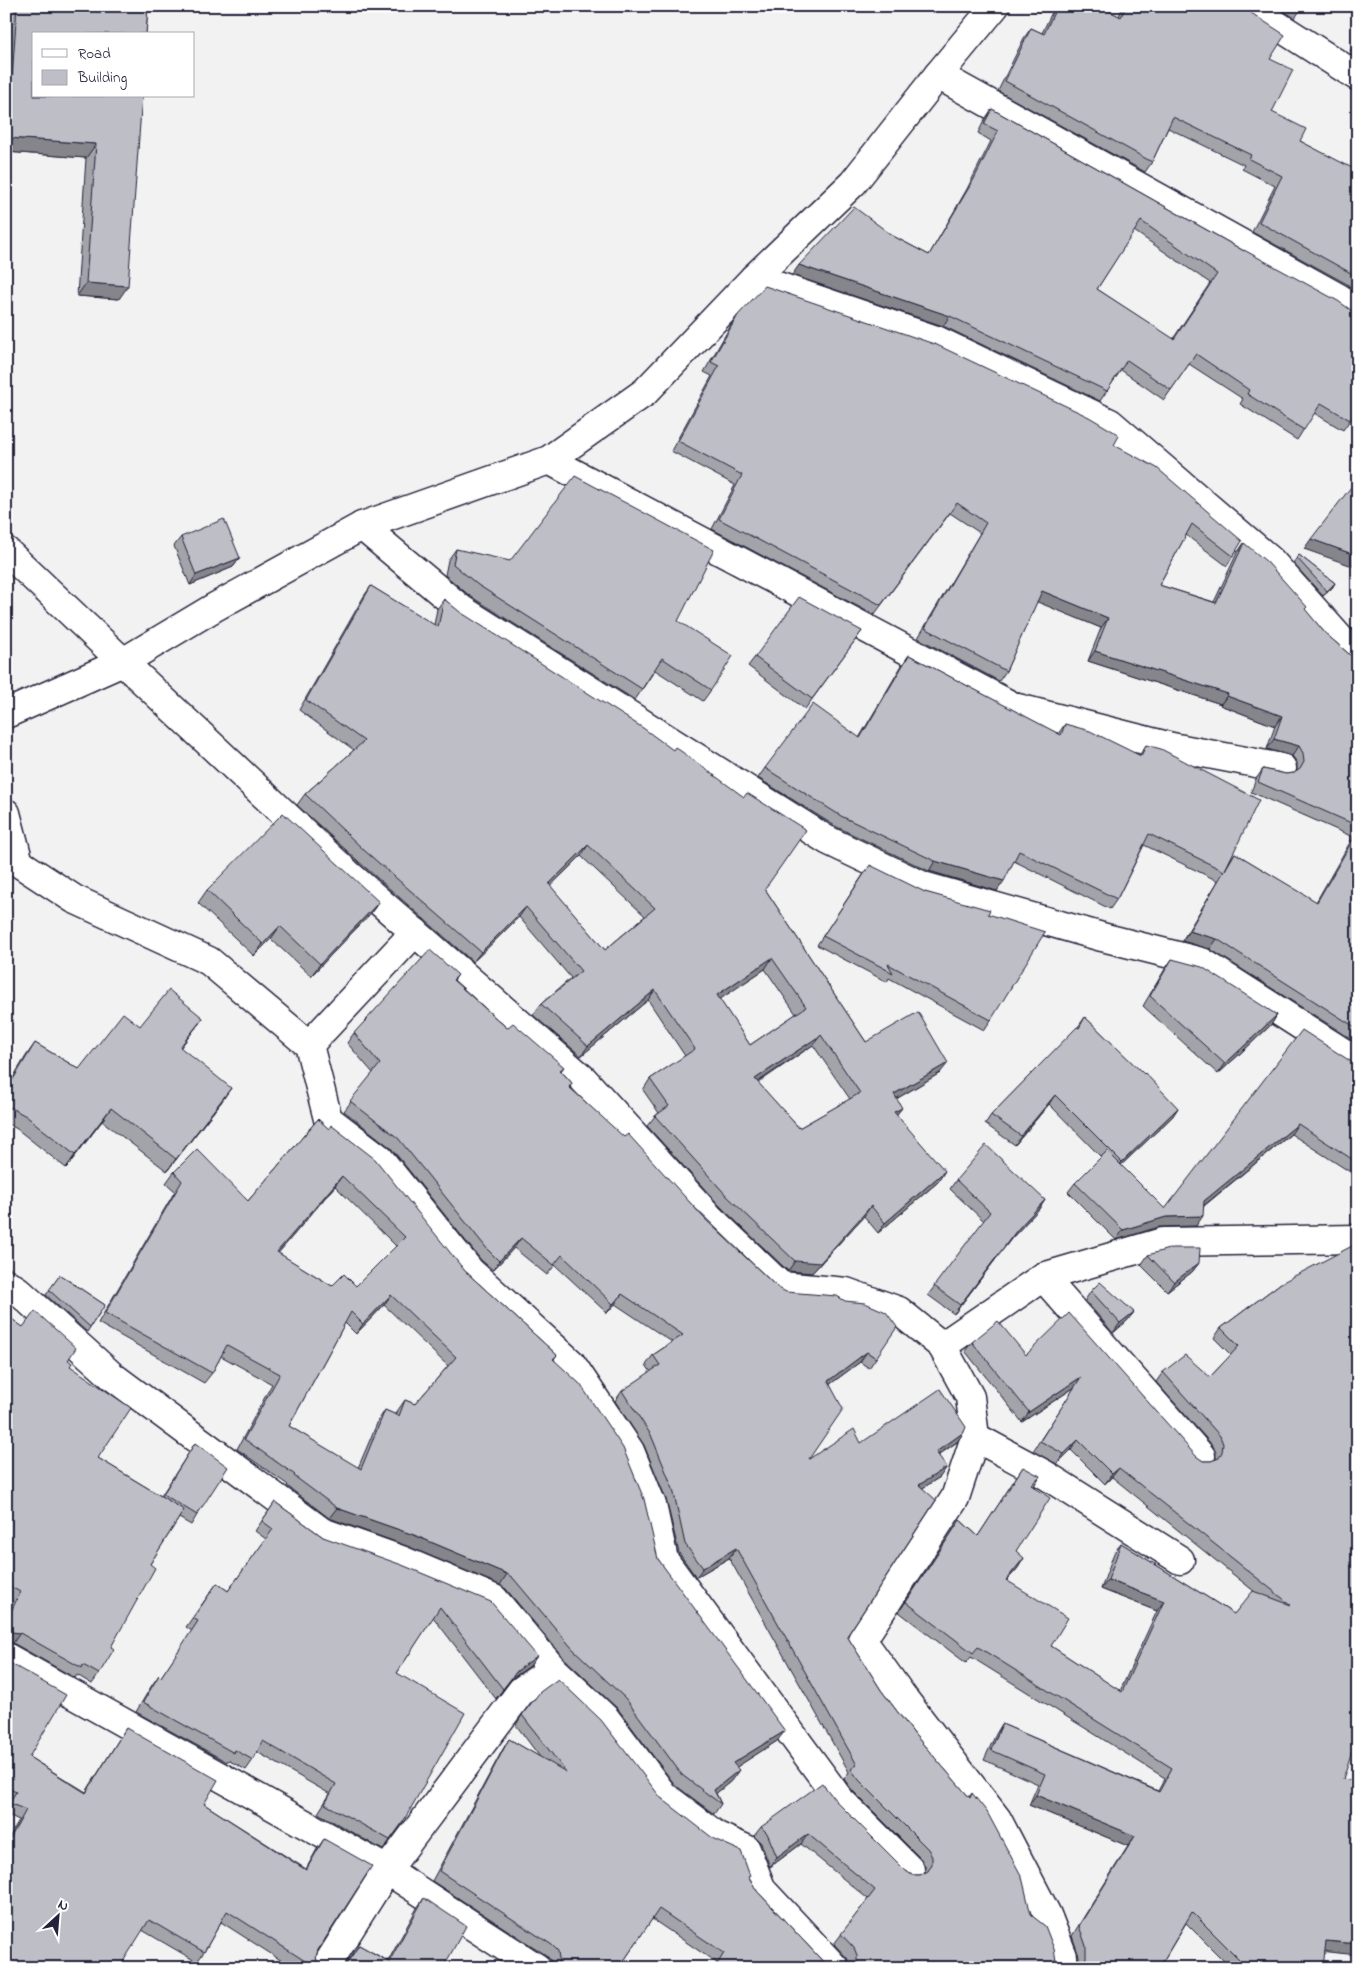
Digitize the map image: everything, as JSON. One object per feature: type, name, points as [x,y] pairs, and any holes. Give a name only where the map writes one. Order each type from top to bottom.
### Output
[{"type":"street","points":[[6,714],[123,662],[215,607],[362,526],[549,460],[645,392],[754,278],[853,183],[995,6]]},
{"type":"street","points":[[1247,6],[1358,77]]},
{"type":"street","points":[[938,75],[1339,298],[1358,311]]},
{"type":"street","points":[[754,278],[936,340],[1110,423],[1272,561],[1358,660]]},
{"type":"street","points":[[549,460],[1014,707],[1172,747],[1282,768]]},
{"type":"street","points":[[362,526],[461,609],[827,840],[923,886],[1102,937],[1202,962],[1358,1062]]},
{"type":"street","points":[[6,551],[346,872],[583,1079],[709,1217],[781,1286],[846,1292],[899,1311],[942,1346],[970,1397],[975,1437],[956,1498],[862,1640],[905,1700],[997,1819],[1048,1914],[1063,1956],[1063,1968]]},
{"type":"street","points":[[6,813],[19,863],[74,899],[209,961],[309,1045],[328,1119],[379,1158],[470,1271],[571,1363],[630,1451],[652,1505],[664,1560],[840,1800],[910,1870]]},
{"type":"street","points":[[309,1045],[414,932]]},
{"type":"street","points":[[942,1346],[1043,1277],[1163,1242],[1358,1239]]},
{"type":"street","points":[[1043,1277],[1201,1456]]},
{"type":"street","points":[[6,1283],[18,1290],[112,1376],[322,1532],[401,1560],[494,1599],[553,1668],[606,1719],[664,1796],[717,1836],[746,1848],[762,1890],[835,1968]]},
{"type":"street","points":[[975,1437],[1044,1474],[1180,1560]]},
{"type":"street","points":[[6,1658],[387,1870],[537,1968]]},
{"type":"street","points":[[325,1968],[387,1870],[522,1690],[553,1668]]},
{"type":"building","points":[[17,6],[148,6],[146,32],[32,32],[32,98],[142,98],[128,286],[86,283],[96,144],[8,138]]},
{"type":"building","points":[[1057,6],[1099,6],[1121,17],[1126,6],[1243,6],[1285,35],[1270,59],[1293,70],[1272,112],[1306,129],[1300,141],[1358,171],[1358,277],[1259,222],[1282,176],[1249,159],[1251,155],[1173,117],[1152,162],[1005,81],[1031,28],[1044,34]]},
{"type":"building","points":[[992,109],[1244,251],[1338,301],[1358,315],[1358,408],[1350,420],[1321,403],[1304,430],[1247,394],[1249,390],[1196,354],[1171,390],[1127,360],[1107,391],[950,316],[799,265],[854,207],[893,236],[929,255],[974,179],[998,131],[984,124]],"holes":[[[1141,221],[1217,274],[1174,339],[1097,289]]]},
{"type":"building","points":[[765,286],[937,345],[1089,417],[1116,433],[1119,436],[1114,445],[1157,468],[1242,541],[1233,556],[1192,524],[1159,585],[1216,603],[1244,543],[1267,562],[1307,607],[1305,609],[1325,633],[1358,662],[1358,826],[1258,782],[1263,769],[1286,774],[1294,773],[1300,769],[1304,762],[1303,753],[1299,746],[1274,739],[1282,716],[1227,696],[1228,694],[1095,651],[1108,618],[1042,591],[1006,671],[925,628],[986,523],[957,503],[881,605],[719,519],[742,475],[678,441],[719,366],[711,362],[738,315]]},
{"type":"building","points":[[575,476],[714,550],[678,621],[733,656],[711,690],[662,658],[642,689],[478,585],[453,564],[456,549],[510,561]]},
{"type":"building","points":[[1358,478],[1358,556],[1311,539]]},
{"type":"building","points":[[224,519],[240,558],[196,575],[181,537]]},
{"type":"building","points":[[1299,555],[1335,583],[1327,591],[1297,558]]},
{"type":"building","points":[[371,586],[438,627],[444,599],[460,612],[643,728],[673,750],[675,747],[744,797],[747,793],[806,830],[765,889],[866,1042],[918,1012],[948,1063],[894,1094],[902,1108],[894,1112],[945,1171],[885,1223],[871,1206],[820,1263],[795,1261],[727,1196],[655,1116],[669,1106],[650,1079],[695,1049],[655,990],[588,1046],[541,1004],[581,971],[526,907],[481,952],[365,851],[305,794],[364,741],[306,700]],"holes":[[[588,845],[655,908],[605,950],[549,884]],[[772,958],[806,1007],[750,1045],[717,995]],[[821,1035],[860,1093],[799,1128],[755,1079]]]},
{"type":"building","points":[[799,597],[862,631],[812,699],[755,657]]},
{"type":"building","points":[[909,655],[1061,735],[1065,724],[1090,731],[1141,756],[1146,745],[1161,749],[1259,800],[1225,870],[1235,853],[1317,902],[1358,831],[1358,1029],[1217,939],[1189,931],[1224,871],[1149,834],[1117,899],[1019,851],[1004,881],[935,861],[841,816],[765,768],[813,704],[860,738]]},
{"type":"building","points":[[283,813],[379,902],[320,964],[280,926],[263,944],[207,890]]},
{"type":"building","points":[[870,865],[925,892],[990,910],[988,914],[1045,932],[991,1020],[888,964],[893,973],[823,936]]},
{"type":"building","points":[[430,950],[458,975],[453,980],[507,1028],[513,1023],[564,1067],[560,1070],[572,1083],[569,1087],[624,1137],[628,1134],[704,1218],[777,1287],[786,1292],[837,1296],[845,1301],[865,1303],[886,1312],[897,1327],[876,1358],[867,1352],[828,1381],[843,1409],[809,1459],[854,1429],[861,1443],[940,1389],[966,1427],[964,1432],[936,1452],[947,1467],[919,1485],[936,1500],[847,1636],[881,1690],[915,1735],[970,1798],[972,1793],[987,1812],[1022,1877],[1031,1915],[1045,1926],[1054,1949],[1058,1968],[854,1968],[857,1963],[857,1955],[854,1948],[841,1934],[875,1890],[808,1834],[777,1857],[767,1833],[761,1827],[822,1783],[836,1801],[906,1871],[912,1875],[920,1875],[928,1871],[932,1864],[932,1857],[928,1849],[859,1780],[851,1769],[857,1765],[736,1548],[703,1568],[685,1544],[673,1489],[651,1435],[622,1391],[660,1365],[653,1355],[683,1335],[622,1294],[613,1304],[562,1255],[554,1265],[521,1238],[499,1261],[488,1250],[398,1138],[350,1101],[380,1064],[354,1033]]},
{"type":"building","points":[[1172,959],[1202,967],[1277,1015],[1225,1064],[1150,996]]},
{"type":"building","points":[[169,990],[203,1018],[180,1047],[231,1088],[176,1159],[111,1108],[75,1155],[26,1116],[6,1105],[6,1091],[35,1043],[79,1069],[123,1013],[140,1026]]},
{"type":"building","points":[[1085,1017],[1145,1073],[1178,1108],[1122,1162],[1055,1095],[1021,1136],[991,1115],[1077,1027],[1079,1028]]},
{"type":"building","points":[[1302,1030],[1358,1066],[1358,1163],[1298,1124],[1204,1201],[1203,1216],[1166,1217],[1123,1230],[1075,1183],[1107,1151],[1165,1209]]},
{"type":"building","points":[[318,1119],[329,1129],[331,1125],[375,1159],[465,1271],[557,1355],[553,1359],[580,1384],[623,1448],[644,1499],[658,1559],[785,1731],[733,1763],[739,1770],[714,1790],[721,1804],[682,1775],[626,1699],[572,1648],[513,1578],[414,1535],[337,1508],[244,1439],[280,1374],[227,1345],[212,1373],[105,1313],[182,1181],[174,1172],[197,1149],[248,1201]],"holes":[[[342,1176],[405,1237],[356,1286],[344,1274],[332,1286],[277,1252]],[[391,1295],[456,1357],[415,1404],[405,1400],[399,1416],[385,1410],[361,1469],[289,1426],[351,1312],[363,1324]]]},
{"type":"building","points":[[986,1145],[1045,1200],[1017,1230],[960,1305],[934,1286],[990,1212],[956,1180]]},
{"type":"building","points":[[1354,1245],[1358,1245],[1358,1732],[1343,1779],[1358,1782],[1358,1944],[1326,1941],[1323,1968],[1232,1968],[1240,1960],[1192,1912],[1159,1968],[1082,1968],[1086,1958],[1086,1946],[1079,1926],[1135,1836],[1036,1795],[1045,1774],[991,1750],[1002,1724],[1159,1792],[1172,1768],[978,1647],[973,1653],[906,1602],[960,1520],[978,1536],[1023,1467],[1040,1476],[1031,1485],[1050,1498],[1016,1551],[1024,1558],[1006,1580],[1068,1618],[1051,1646],[1122,1692],[1164,1601],[1108,1580],[1121,1543],[1234,1614],[1253,1591],[1291,1605],[1119,1468],[1112,1474],[1078,1440],[1064,1454],[1040,1441],[1081,1377],[1029,1412],[972,1342],[998,1321],[1026,1355],[1069,1313],[1196,1456],[1203,1461],[1211,1461],[1219,1458],[1222,1452],[1223,1444],[1220,1436],[1163,1372],[1185,1355],[1210,1377],[1239,1346],[1221,1328],[1281,1283]]},
{"type":"building","points":[[1172,1248],[1200,1248],[1199,1263],[1174,1282],[1148,1255]]},
{"type":"building","points":[[60,1275],[105,1305],[90,1327],[49,1290]]},
{"type":"building","points":[[1100,1282],[1134,1312],[1120,1323],[1091,1291]]},
{"type":"building","points":[[35,1311],[76,1348],[68,1360],[72,1363],[70,1366],[131,1408],[98,1458],[184,1510],[150,1564],[155,1568],[111,1647],[114,1649],[99,1674],[83,1665],[82,1668],[20,1633],[6,1633],[6,1623],[20,1592],[6,1584],[6,1315],[23,1327]]},
{"type":"building","points":[[195,1443],[228,1467],[197,1515],[163,1494]]},
{"type":"building","points":[[275,1502],[323,1537],[402,1565],[491,1602],[537,1656],[517,1671],[503,1689],[440,1607],[397,1673],[465,1713],[403,1822],[390,1840],[325,1804],[336,1784],[263,1741],[253,1760],[235,1750],[234,1753],[143,1702],[159,1675],[161,1677],[198,1621],[193,1618],[217,1583],[228,1591],[273,1529],[262,1521]]},
{"type":"building","points":[[6,1661],[66,1695],[29,1757],[86,1793],[126,1728],[218,1780],[204,1804],[306,1870],[324,1839],[372,1866],[318,1950],[316,1957],[320,1968],[316,1968],[227,1911],[204,1952],[149,1920],[119,1968],[6,1968],[6,1846],[26,1810],[9,1803],[16,1792],[6,1787]]},
{"type":"building","points":[[558,1679],[601,1720],[661,1798],[714,1839],[741,1851],[750,1876],[748,1877],[757,1891],[829,1968],[715,1968],[724,1953],[659,1909],[619,1968],[556,1968],[559,1959],[558,1951],[552,1945],[439,1871],[509,1739],[566,1772],[522,1715],[540,1692]]},
{"type":"building","points":[[424,1898],[466,1926],[443,1968],[344,1968],[359,1945],[389,1962]]}]
